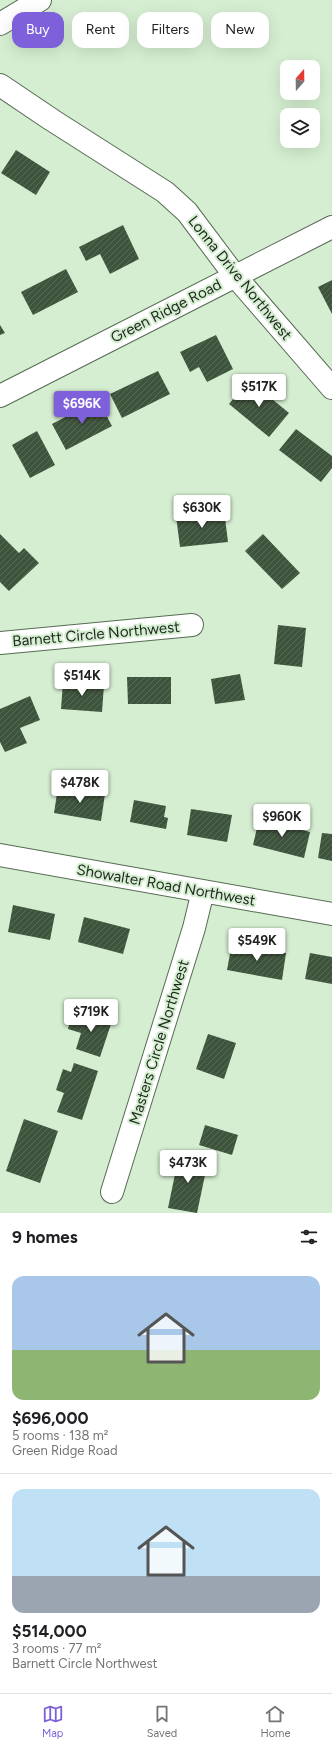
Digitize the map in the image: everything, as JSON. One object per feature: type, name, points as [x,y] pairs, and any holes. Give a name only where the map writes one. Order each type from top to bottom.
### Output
[{"type":"street","points":[[0,24],[40,0]]},
{"type":"street","name":"Lonna Drive Northwest","points":[[0,85],[165,192],[194,221],[235,276],[332,388]]},
{"type":"street","name":"Green Ridge Road","points":[[0,396],[332,227]]},
{"type":"street","name":"Barnett Circle Northwest","points":[[0,643],[192,625]]},
{"type":"street","name":"Showalter Road Northwest","points":[[0,855],[332,914]]},
{"type":"street","name":"Masters Circle Northwest","points":[[112,1192],[194,928],[204,891]]},
{"type":"building","points":[[16,150],[50,172],[36,195],[1,173]]},
{"type":"building","points":[[123,225],[139,259],[110,274],[100,254],[86,261],[79,247]]},
{"type":"building","points":[[66,269],[78,292],[33,315],[21,292]]},
{"type":"building","points":[[332,280],[332,314],[318,287]]},
{"type":"building","points":[[0,325],[5,333],[0,335]]},
{"type":"building","points":[[216,335],[233,369],[207,382],[199,367],[190,372],[180,352]]},
{"type":"building","points":[[158,371],[170,394],[122,418],[110,394]]},
{"type":"building","points":[[249,380],[289,413],[269,437],[229,404]]},
{"type":"building","points":[[98,400],[112,426],[66,450],[52,424]]},
{"type":"building","points":[[296,429],[332,456],[332,468],[321,482],[279,450]]},
{"type":"building","points":[[37,431],[55,465],[30,478],[12,445]]},
{"type":"building","points":[[224,510],[228,542],[180,547],[176,516]]},
{"type":"building","points":[[0,534],[19,553],[24,548],[39,563],[9,591],[0,582]]},
{"type":"building","points":[[263,534],[300,573],[282,589],[245,551]]},
{"type":"building","points":[[278,625],[306,628],[302,667],[274,664]]},
{"type":"building","points":[[240,674],[245,700],[215,704],[211,679]]},
{"type":"building","points":[[127,677],[171,677],[171,704],[128,704]]},
{"type":"building","points":[[63,682],[104,685],[102,712],[61,709]]},
{"type":"building","points":[[30,696],[40,720],[20,728],[27,743],[5,752],[0,742],[0,709]]},
{"type":"building","points":[[58,787],[105,794],[101,821],[54,813]]},
{"type":"building","points":[[134,800],[166,806],[164,817],[168,818],[166,829],[130,822]]},
{"type":"building","points":[[191,809],[232,815],[227,842],[187,835]]},
{"type":"building","points":[[259,819],[310,832],[304,858],[253,845]]},
{"type":"building","points":[[322,833],[332,834],[332,861],[318,858]]},
{"type":"building","points":[[13,905],[55,914],[50,940],[8,932]]},
{"type":"building","points":[[84,917],[130,929],[123,954],[78,942]]},
{"type":"building","points":[[232,943],[286,953],[282,980],[227,970]]},
{"type":"building","points":[[310,953],[332,957],[332,984],[305,979]]},
{"type":"building","points":[[87,1013],[112,1021],[100,1057],[76,1049],[81,1033],[68,1029],[72,1015],[85,1019]]},
{"type":"building","points":[[208,1034],[236,1043],[224,1079],[196,1069]]},
{"type":"building","points":[[74,1063],[98,1071],[82,1120],[57,1112],[64,1093],[56,1090],[63,1069],[71,1072]]},
{"type":"building","points":[[24,1119],[58,1131],[40,1183],[6,1171]]},
{"type":"building","points":[[205,1125],[238,1135],[232,1155],[199,1145]]},
{"type":"building","points":[[179,1155],[208,1161],[197,1213],[168,1208]]}]
